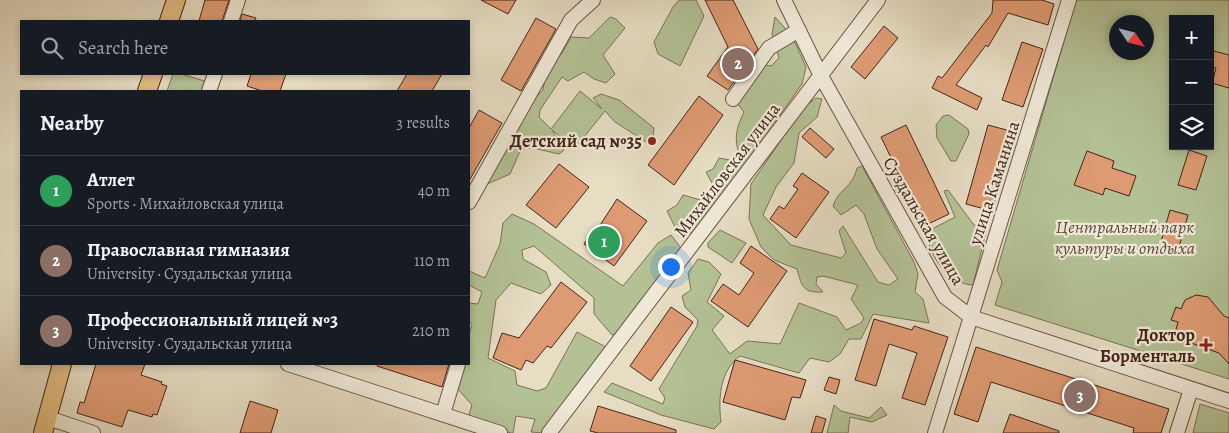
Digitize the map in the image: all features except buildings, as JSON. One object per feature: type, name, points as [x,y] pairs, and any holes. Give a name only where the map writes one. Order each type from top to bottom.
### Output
[{"type":"main road","points":[[169,20],[176,0]]},
{"type":"main road","points":[[147,90],[153,75]]},
{"type":"main road","points":[[46,426],[62,365]]},
{"type":"street","points":[[232,20],[238,0]]},
{"type":"street","points":[[470,200],[571,20],[593,0]]},
{"type":"street","name":"Суздальская улица","points":[[784,0],[821,76],[945,297],[971,317],[1229,401]]},
{"type":"street","name":"Михайловская улица","points":[[549,433],[878,0]]},
{"type":"street","name":"улица Каманина","points":[[935,433],[1069,0]]},
{"type":"street","points":[[733,99],[769,48],[799,30]]},
{"type":"street","points":[[210,90],[215,75]]},
{"type":"street","points":[[291,365],[500,433]]},
{"type":"street","points":[[443,414],[458,365]]},
{"type":"street","points":[[1178,433],[1191,389]]},
{"type":"street","points":[[46,426],[93,433]]},
{"type":"green space","points":[[679,0],[696,0],[704,16],[680,66],[658,54],[654,42],[673,7]]},
{"type":"green space","name":"Центральный парк культуры и отдыха","points":[[1076,0],[1229,0],[1229,379],[995,305],[1002,282],[997,270]]},
{"type":"green space","points":[[610,17],[616,19],[625,28],[603,55],[615,74],[606,83],[594,79],[584,72],[568,81],[562,77],[540,110],[539,117],[551,129],[580,91],[602,109],[593,98],[601,94],[619,100],[654,128],[653,137],[648,143],[615,122],[605,111],[575,148],[552,130],[564,150],[559,154],[533,148],[521,149],[510,174],[485,185],[531,102],[543,90],[546,72],[562,53],[571,37],[589,38]]},
{"type":"green space","points":[[775,17],[792,36],[806,67],[802,84],[695,235],[675,227],[667,211],[677,205],[683,195],[704,201],[712,183],[706,172],[713,169],[719,158],[735,161],[741,158],[736,135],[744,112],[731,96],[758,64],[771,66],[779,58],[772,34]]},
{"type":"green space","points":[[173,75],[184,75],[208,82],[205,90],[167,90]]},
{"type":"green space","points":[[816,98],[822,99],[817,117],[799,133],[794,163],[776,187],[763,215],[791,245],[841,258],[846,253],[839,231],[843,226],[878,282],[889,285],[898,279],[877,249],[864,214],[856,205],[841,215],[833,206],[839,195],[852,180],[857,168],[862,166],[914,262],[918,274],[915,292],[923,299],[929,323],[873,314],[861,339],[849,339],[840,354],[829,362],[810,358],[799,373],[740,356],[733,362],[724,377],[720,395],[721,422],[714,429],[661,415],[604,392],[612,383],[663,404],[665,398],[659,389],[697,326],[698,320],[685,307],[682,296],[691,290],[688,273],[698,259],[709,262],[721,274],[707,302],[724,316],[712,330],[730,354],[747,341],[780,344],[799,303],[837,317],[846,330],[861,323],[864,318],[851,299],[858,285],[823,276],[817,277],[816,284],[823,292],[807,290],[800,280],[797,269],[774,260],[761,247],[749,219],[751,184],[803,108]]},
{"type":"green space","points":[[949,115],[968,129],[969,134],[956,161],[951,161],[937,138],[936,125],[943,116]]},
{"type":"green space","points":[[948,190],[974,225],[987,228],[973,285],[956,280],[941,267],[935,258],[928,240],[928,231],[955,217],[944,191]]},
{"type":"green space","points":[[512,214],[534,224],[623,286],[658,243],[671,235],[683,251],[620,332],[612,335],[594,314],[594,298],[534,246],[522,250],[523,259],[546,272],[551,285],[541,294],[511,283],[496,300],[488,358],[515,371],[517,385],[537,391],[546,388],[577,332],[608,348],[543,433],[531,432],[535,419],[516,416],[513,433],[474,422],[469,414],[472,405],[457,388],[461,365],[470,365],[470,331],[472,324],[470,322],[470,303],[478,304],[482,292],[470,286],[470,271],[485,278],[500,244],[503,223]]},
{"type":"green space","points":[[720,230],[746,243],[732,263],[708,247],[708,243]]},
{"type":"green space","points":[[1200,404],[1229,413],[1229,433],[1193,433]]},
{"type":"green space","points":[[834,405],[841,411],[869,418],[881,407],[887,415],[872,422],[850,417],[848,433],[827,433]]},
{"type":"place","name":"Православная гимназия","points":[[738,64]]},
{"type":"place","name":"Детский сад №35","points":[[652,141]]},
{"type":"place","name":"Атлет","points":[[604,242]]},
{"type":"place","name":"Доктор Борменталь","points":[[1206,345]]},
{"type":"place","name":"Профессиональный лицей №3","points":[[1080,396]]}]
